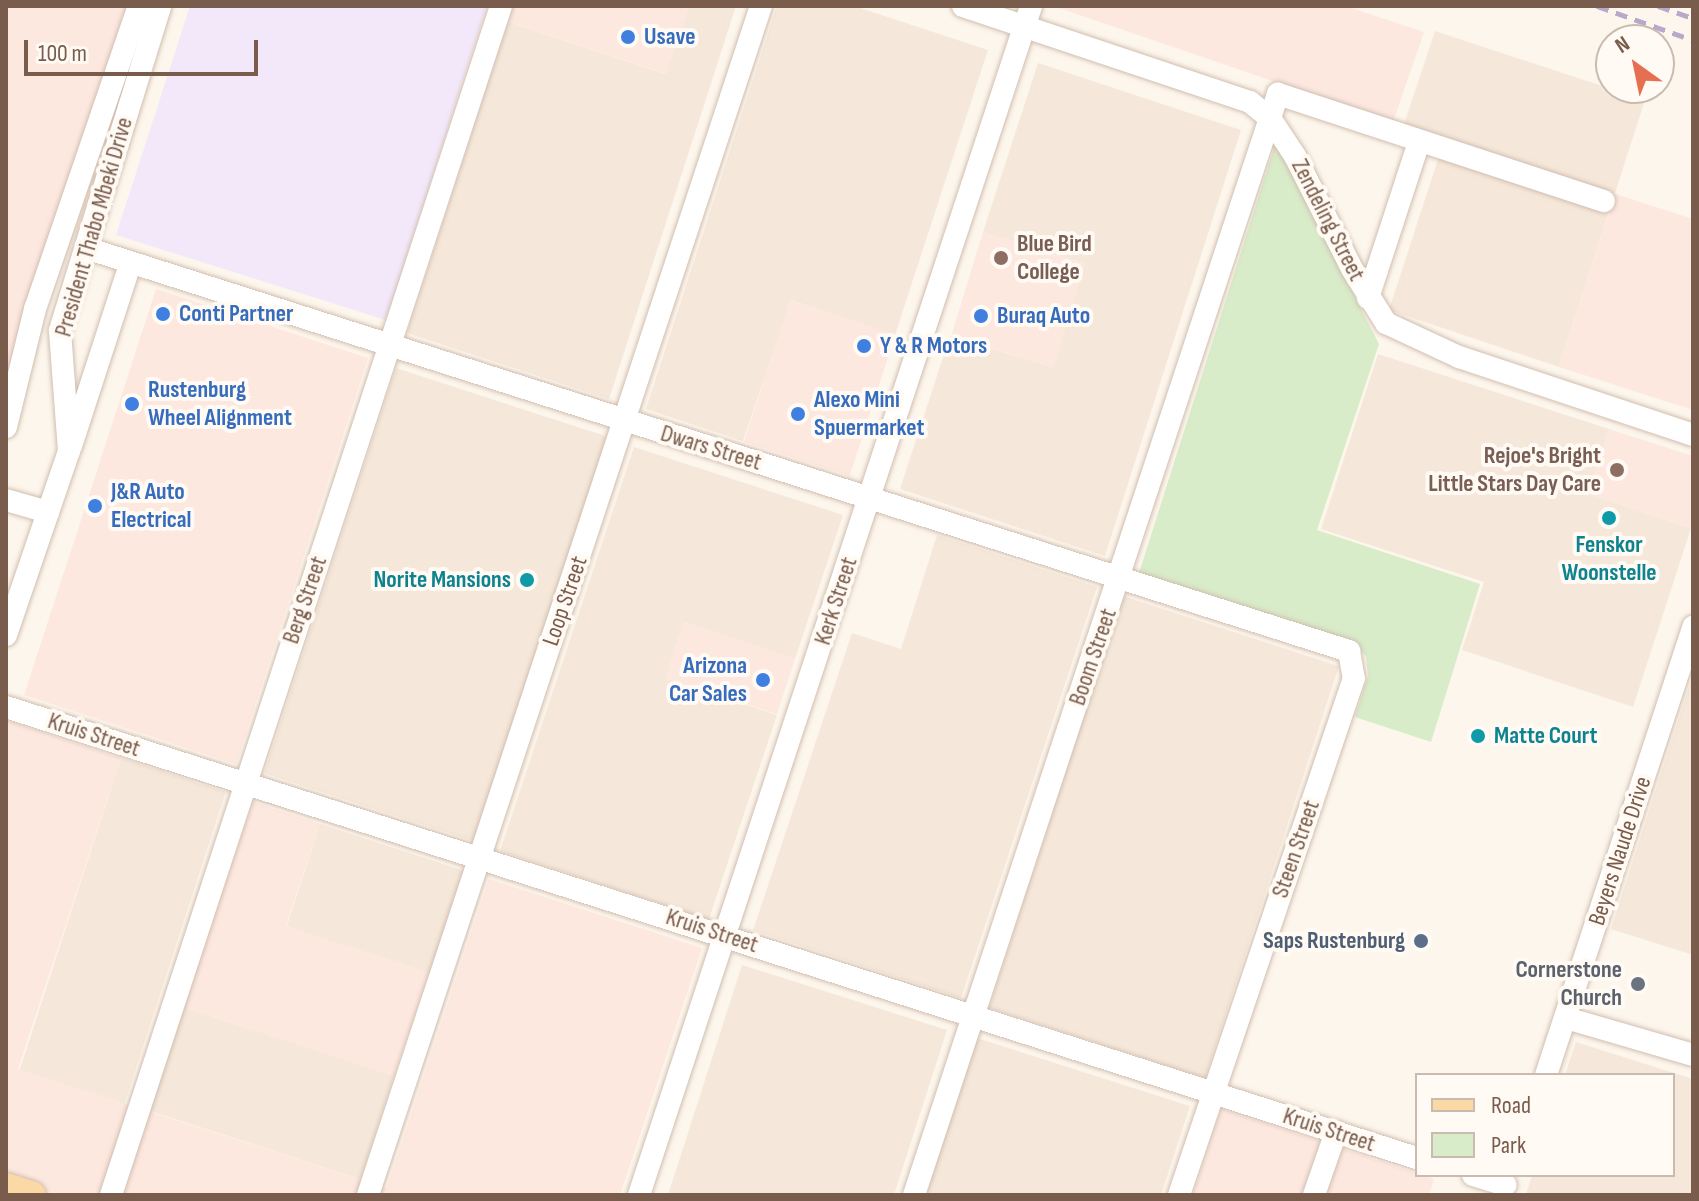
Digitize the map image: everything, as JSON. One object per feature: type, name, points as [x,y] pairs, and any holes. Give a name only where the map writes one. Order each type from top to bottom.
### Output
[{"type":"main road","points":[[6,1186],[33,1195]]},
{"type":"street","name":"President Thabo Mbeki Drive","points":[[6,427],[35,309],[139,6]]},
{"type":"street","name":"President Thabo Mbeki Drive","points":[[6,635],[69,451],[60,330],[160,6]]},
{"type":"street","name":"Berg Street","points":[[111,1195],[243,782],[501,6]]},
{"type":"street","name":"Loop Street","points":[[368,1195],[761,6]]},
{"type":"street","name":"Zendeling Street","points":[[963,6],[1028,16],[1250,102],[1270,118],[1368,298],[1386,323],[1408,337],[1693,435]]},
{"type":"street","name":"Kerk Street","points":[[639,1195],[1028,16]]},
{"type":"street","points":[[1270,118],[1278,94],[1604,201]]},
{"type":"street","name":"Boom Street","points":[[914,1195],[1270,118]]},
{"type":"street","points":[[1368,298],[1419,142]]},
{"type":"street","name":"Dwars Street","points":[[86,248],[1337,647]]},
{"type":"street","points":[[69,451],[130,264]]},
{"type":"street","points":[[6,500],[48,512]]},
{"type":"street","name":"Beyers Naude Drive","points":[[1547,1073],[1693,627]]},
{"type":"street","name":"Steen Street","points":[[1179,1195],[1354,678],[1353,658],[1337,647]]},
{"type":"street","name":"Kruis Street","points":[[6,707],[726,934],[971,1018],[1415,1157]]},
{"type":"street","points":[[1566,1018],[1693,1055]]},
{"type":"street","points":[[1314,1195],[1336,1132]]},
{"type":"street","points":[[1480,1177],[1506,1185]]},
{"type":"shaded area","points":[[6,6],[132,6],[6,386]]},
{"type":"shaded area","points":[[190,6],[487,6],[386,320],[116,235]]},
{"type":"shaded area","name":"Usave","points":[[513,6],[689,6],[666,74],[508,22]]},
{"type":"shaded area","points":[[689,6],[736,6],[609,399],[407,333],[508,22],[665,74]]},
{"type":"shaded area","points":[[777,6],[854,6],[988,50],[895,335],[791,300],[743,441],[646,409]]},
{"type":"shaded area","points":[[1053,6],[1345,6],[1424,32],[1393,122]]},
{"type":"shaded area","points":[[1435,31],[1595,84],[1595,104],[1644,104],[1559,367],[1389,310],[1443,144],[1402,130]]},
{"type":"shaded area","points":[[1038,63],[1241,130],[1105,556],[900,489],[950,336],[1052,367],[1084,264],[983,232]]},
{"type":"shaded area","points":[[1615,194],[1693,219],[1693,410],[1559,367]]},
{"type":"shaded area","points":[[983,232],[1085,263],[1053,368],[951,336]]},
{"type":"shaded area","points":[[156,289],[368,358],[236,764],[24,695]]},
{"type":"shaded area","points":[[790,300],[896,334],[850,476],[744,442]]},
{"type":"shaded area","points":[[1378,354],[1609,429],[1588,494],[1691,528],[1633,707],[1462,650],[1484,582],[1321,529]]},
{"type":"shaded area","points":[[396,368],[607,437],[475,842],[264,773]]},
{"type":"shaded area","points":[[1609,429],[1693,456],[1691,528],[1587,494]]},
{"type":"shaded area","points":[[634,447],[843,515],[795,659],[684,622],[666,678],[777,715],[709,919],[500,851]]},
{"type":"shaded area","points":[[937,535],[1097,587],[961,998],[753,930],[852,633],[901,649]]},
{"type":"shaded area","points":[[1123,596],[1339,666],[1205,1078],[989,1008]]},
{"type":"shaded area","points":[[684,622],[795,658],[777,714],[666,678]]},
{"type":"shaded area","points":[[1693,675],[1693,955],[1611,929]]},
{"type":"shaded area","points":[[8,721],[121,758],[18,1069],[387,1188],[489,879],[702,948],[620,1195],[6,1195]]},
{"type":"shaded area","points":[[121,758],[226,792],[124,1104],[20,1070]]},
{"type":"shaded area","points":[[253,802],[320,824],[286,926],[429,973],[394,1076],[183,1007]]},
{"type":"shaded area","points":[[320,824],[464,871],[430,973],[287,927]]},
{"type":"shaded area","points":[[742,965],[947,1030],[894,1195],[668,1195]]},
{"type":"shaded area","points":[[183,1007],[394,1076],[360,1179],[149,1111]]},
{"type":"shaded area","points":[[977,1038],[1190,1106],[1161,1195],[926,1195]]},
{"type":"shaded area","points":[[1576,1042],[1674,1073],[1566,1073]]},
{"type":"shaded area","points":[[1675,1073],[1693,1079],[1693,1195],[1526,1195],[1531,1177],[1675,1177]]},
{"type":"shaded area","points":[[1221,1109],[1415,1173],[1415,1177],[1434,1179],[1429,1195],[1193,1195]]},
{"type":"green space","points":[[1276,142],[1379,344],[1317,530],[1480,584],[1431,742],[1355,717],[1368,676],[1366,657],[1356,643],[1139,573]]},
{"type":"railway","points":[[1597,6],[1693,40]]},
{"type":"railway","points":[[1658,6],[1693,18]]},
{"type":"place","name":"Usave","points":[[628,37]]},
{"type":"place","name":"Blue Bird College","points":[[1001,258]]},
{"type":"place","name":"Conti Partner","points":[[163,314]]},
{"type":"place","name":"Buraq Auto","points":[[981,316]]},
{"type":"place","name":"Y & R Motors","points":[[864,346]]},
{"type":"place","name":"Rustenburg Wheel Alignment","points":[[132,404]]},
{"type":"place","name":"Alexo Mini Spuermarket","points":[[798,414]]},
{"type":"place","name":"Rejoe's Bright Little Stars Day Care","points":[[1617,470]]},
{"type":"place","name":"J&R Auto Electrical","points":[[95,506]]},
{"type":"place","name":"Fenskor Woonstelle","points":[[1609,518]]},
{"type":"place","name":"Norite Mansions","points":[[527,580]]},
{"type":"place","name":"Arizona Car Sales","points":[[763,680]]},
{"type":"place","name":"Matte Court","points":[[1478,736]]},
{"type":"place","name":"Saps Rustenburg","points":[[1421,941]]},
{"type":"place","name":"Cornerstone Church","points":[[1638,984]]}]
